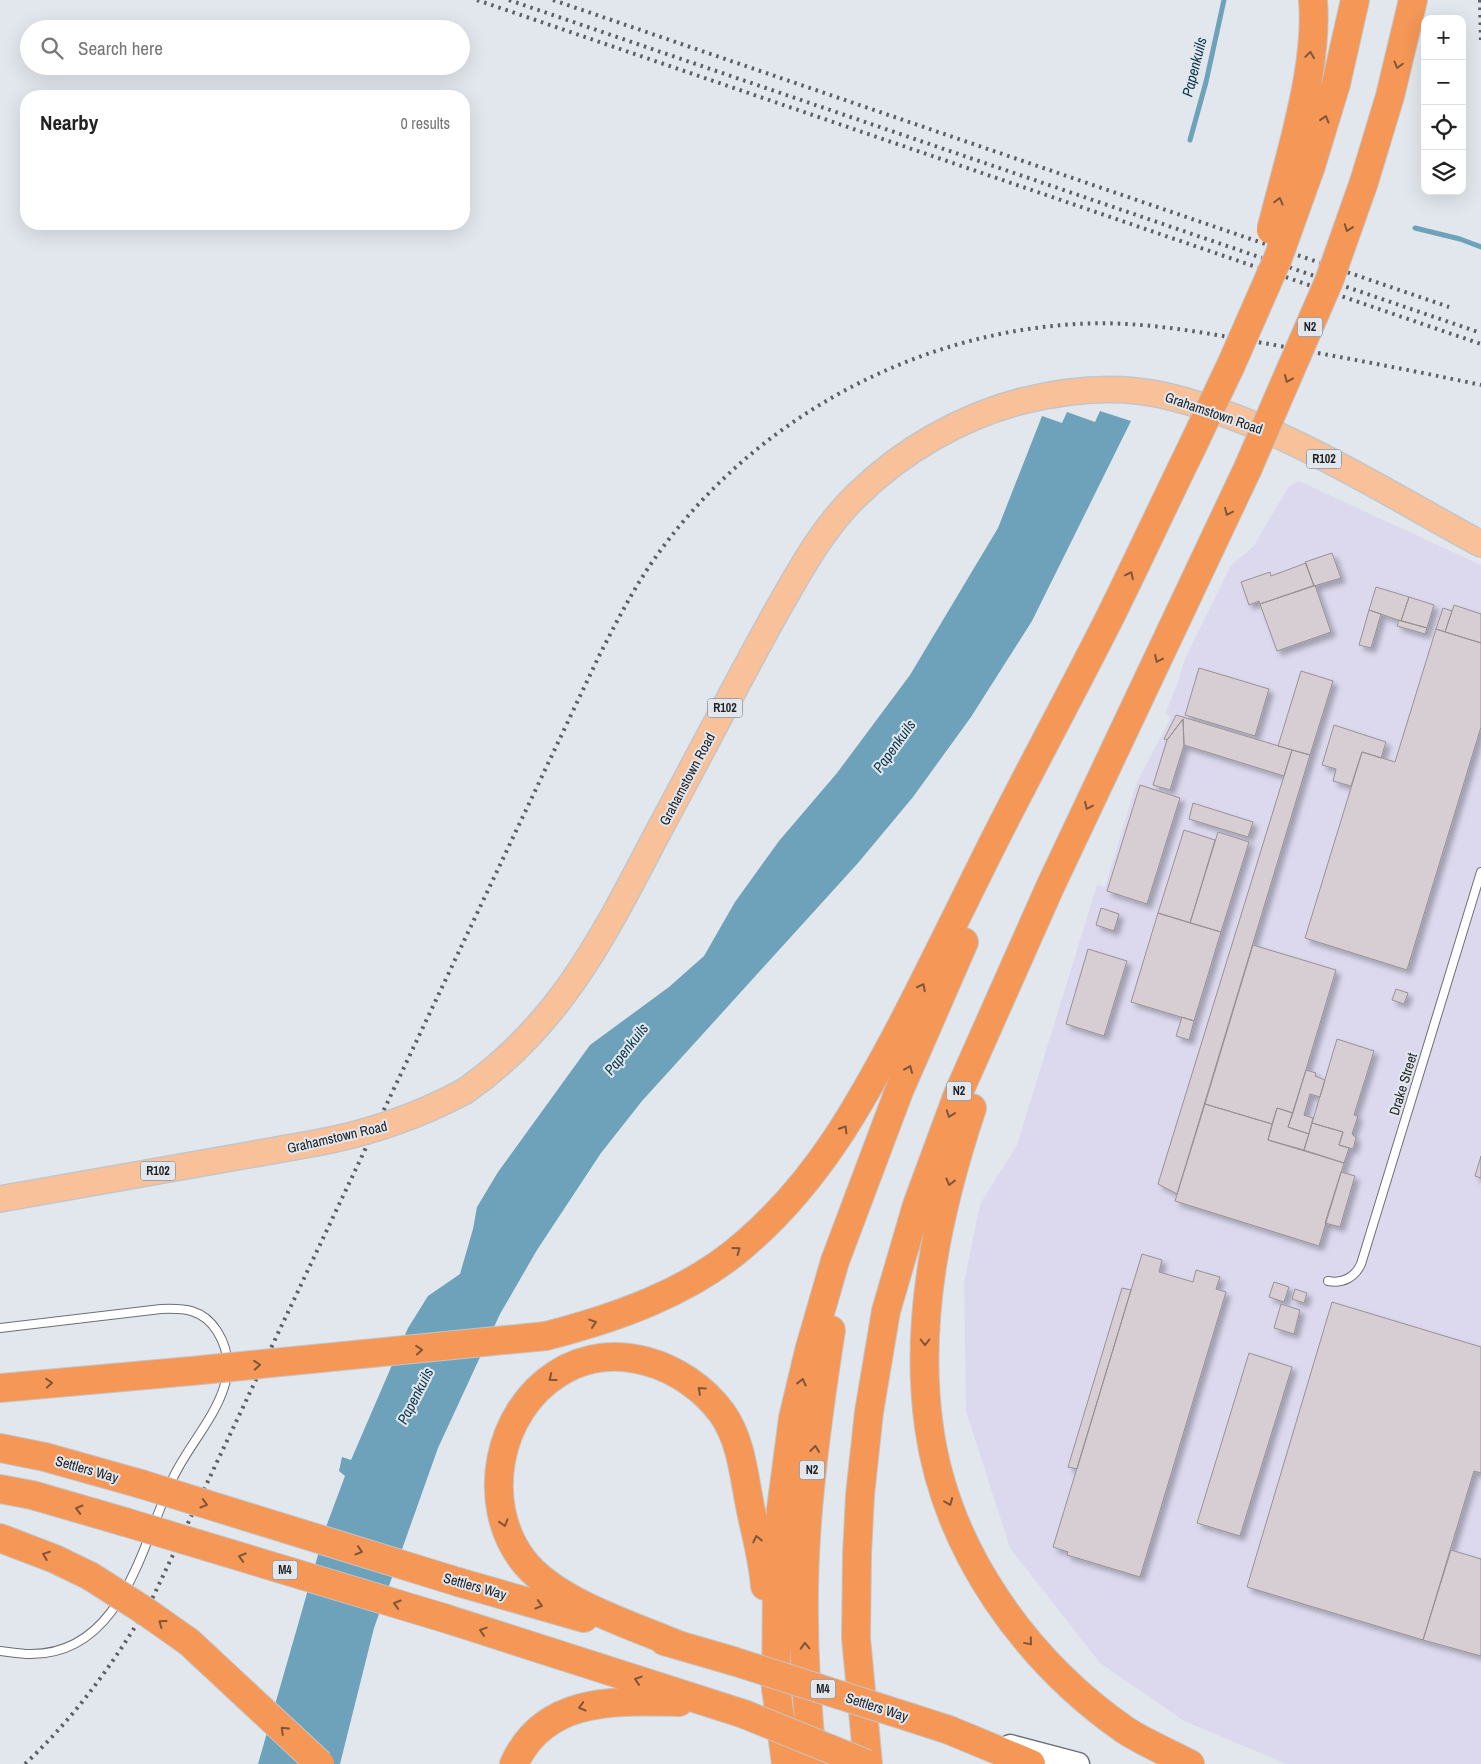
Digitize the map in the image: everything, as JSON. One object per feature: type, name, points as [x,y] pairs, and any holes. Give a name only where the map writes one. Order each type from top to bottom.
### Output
[{"type":"highway","points":[[1301,160],[1302,109],[1309,64],[1314,12],[1313,0]]},
{"type":"highway","name":"N2","points":[[812,1764],[804,1630],[807,1523],[819,1404],[833,1318],[867,1180],[899,1091],[943,990],[1109,619],[1231,365],[1278,258],[1301,160],[1336,84],[1355,0]]},
{"type":"highway","name":"N2","points":[[867,1764],[856,1638],[856,1555],[869,1412],[886,1311],[917,1205],[958,1094],[1050,888],[1248,468],[1329,281],[1364,182],[1414,0]]},
{"type":"highway","points":[[0,1388],[546,1336],[617,1316],[666,1294],[710,1271],[746,1244],[813,1173],[842,1133],[876,1075],[1109,619]]},
{"type":"highway","points":[[1050,888],[982,1075],[959,1146],[941,1219],[928,1294],[925,1328],[926,1394],[929,1428],[944,1489],[978,1567],[998,1605],[1049,1667],[1088,1701],[1127,1731],[1190,1764]]},
{"type":"highway","points":[[776,1691],[777,1578],[792,1418],[835,1262],[867,1180]]},
{"type":"highway","points":[[681,1646],[585,1606],[562,1593],[522,1560],[508,1535],[498,1501],[502,1453],[509,1432],[535,1392],[557,1374],[579,1364],[621,1358],[643,1360],[664,1365],[682,1375],[704,1392],[723,1414],[735,1439],[743,1467],[764,1575],[786,1764]]},
{"type":"highway","name":"Settlers Way","points":[[0,1448],[45,1457],[141,1484],[458,1582],[733,1661],[949,1730],[1031,1764]]},
{"type":"highway","name":"M4","points":[[0,1489],[32,1495],[126,1522],[444,1618],[739,1712],[867,1764]]},
{"type":"highway","points":[[0,1538],[55,1559],[90,1576],[189,1642],[320,1764]]},
{"type":"highway","points":[[514,1764],[527,1742],[554,1718],[588,1706],[631,1701],[686,1702],[739,1712]]},
{"type":"highway","points":[[865,1736],[874,1764]]},
{"type":"main road","name":"Grahamstown Road","points":[[0,1199],[316,1143],[377,1130],[412,1118],[465,1091],[488,1075],[521,1046],[569,991],[606,932],[801,569],[823,537],[856,496],[887,469],[933,437],[998,408],[1046,395],[1112,390],[1159,394],[1236,418],[1294,443],[1481,544]]},
{"type":"main road","name":"M4","points":[[949,1730],[1078,1764]]},
{"type":"lane","name":"Drake Street","points":[[1328,1281],[1345,1280],[1354,1274],[1361,1264],[1481,872]]},
{"type":"lane","points":[[0,1328],[178,1308],[195,1311],[208,1319],[218,1332],[226,1355],[226,1381],[216,1408],[179,1464],[131,1581],[103,1622],[90,1634],[60,1650],[30,1654],[0,1651]]},
{"type":"shaded area","points":[[1299,481],[1481,565],[1481,1764],[1286,1764],[1184,1721],[1100,1663],[1010,1548],[966,1411],[964,1283],[980,1204],[1017,1145],[1097,885],[1105,887],[1136,784],[1171,717],[1165,714],[1184,661],[1231,565],[1253,547],[1289,486]]},
{"type":"water","points":[[1100,411],[1131,421],[1032,621],[971,717],[913,797],[858,863],[642,1101],[601,1153],[537,1250],[500,1314],[438,1448],[374,1628],[340,1764],[258,1764],[326,1527],[345,1476],[339,1471],[342,1457],[351,1460],[408,1328],[428,1296],[460,1274],[473,1229],[477,1207],[498,1172],[590,1045],[669,987],[704,956],[735,902],[779,841],[837,773],[910,675],[998,528],[1042,416],[1062,423],[1067,412],[1095,422]]},
{"type":"building","points":[[1332,553],[1341,578],[1314,586],[1305,562]]},
{"type":"building","points":[[1306,563],[1314,586],[1260,604],[1259,601],[1249,605],[1241,582],[1270,572],[1271,576]]},
{"type":"building","points":[[1315,585],[1331,632],[1277,651],[1260,604]]},
{"type":"building","points":[[1376,587],[1409,597],[1401,621],[1369,610]]},
{"type":"building","points":[[1409,597],[1434,605],[1427,628],[1401,621]]},
{"type":"building","points":[[1454,605],[1481,614],[1481,643],[1445,632]]},
{"type":"building","points":[[1443,608],[1452,611],[1445,632],[1436,629]]},
{"type":"building","points":[[1369,610],[1381,614],[1371,648],[1359,645]]},
{"type":"building","points":[[1399,620],[1427,628],[1425,634],[1397,626]]},
{"type":"building","points":[[1436,629],[1481,643],[1481,727],[1407,970],[1305,938],[1362,752],[1395,762]]},
{"type":"building","points":[[1199,668],[1269,689],[1255,736],[1185,715]]},
{"type":"building","points":[[1301,671],[1333,681],[1310,755],[1278,746]]},
{"type":"building","points":[[1176,715],[1292,750],[1284,776],[1184,745],[1183,719],[1167,740],[1164,739]]},
{"type":"building","points":[[1183,719],[1184,745],[1170,790],[1153,785],[1167,740]]},
{"type":"building","points":[[1334,725],[1386,742],[1381,758],[1362,752],[1351,786],[1333,781],[1336,769],[1322,765]]},
{"type":"building","points":[[1292,750],[1310,755],[1177,1194],[1158,1184]]},
{"type":"building","points":[[1140,785],[1180,798],[1147,904],[1107,891]]},
{"type":"building","points":[[1193,803],[1253,822],[1248,837],[1189,819]]},
{"type":"building","points":[[1184,830],[1215,840],[1190,923],[1158,913]]},
{"type":"building","points":[[1218,832],[1249,842],[1221,932],[1190,923]]},
{"type":"building","points":[[1101,908],[1119,914],[1114,931],[1096,925]]},
{"type":"building","points":[[1158,913],[1221,932],[1194,1021],[1131,1002]]},
{"type":"building","points":[[1253,945],[1336,970],[1293,1113],[1277,1108],[1272,1124],[1205,1104]]},
{"type":"building","points":[[1088,949],[1127,961],[1104,1036],[1066,1024]]},
{"type":"building","points":[[1396,989],[1408,993],[1404,1004],[1392,1000]]},
{"type":"building","points":[[1182,1017],[1194,1021],[1189,1040],[1176,1036]]},
{"type":"building","points":[[1337,1039],[1374,1051],[1354,1115],[1358,1116],[1352,1134],[1356,1138],[1353,1149],[1339,1145],[1343,1132],[1312,1123]]},
{"type":"building","points":[[1306,1070],[1316,1073],[1315,1076],[1325,1080],[1320,1097],[1310,1094],[1304,1115],[1313,1118],[1309,1134],[1288,1127]]},
{"type":"building","points":[[1205,1104],[1272,1124],[1268,1140],[1344,1163],[1319,1246],[1175,1201]]},
{"type":"building","points":[[1277,1108],[1293,1113],[1288,1127],[1309,1134],[1304,1150],[1268,1140]]},
{"type":"building","points":[[1312,1123],[1343,1132],[1339,1145],[1349,1148],[1344,1163],[1304,1150]]},
{"type":"building","points":[[1481,1156],[1481,1178],[1475,1176]]},
{"type":"building","points":[[1341,1172],[1355,1176],[1340,1227],[1325,1223]]},
{"type":"building","points":[[1142,1254],[1162,1260],[1159,1272],[1193,1282],[1196,1270],[1220,1277],[1216,1289],[1226,1292],[1140,1577],[1067,1555],[1068,1552],[1053,1547]]},
{"type":"building","points":[[1274,1282],[1289,1287],[1284,1302],[1269,1297]]},
{"type":"building","points":[[1122,1288],[1131,1290],[1077,1469],[1068,1467]]},
{"type":"building","points":[[1295,1289],[1307,1293],[1304,1303],[1292,1299]]},
{"type":"building","points":[[1332,1302],[1481,1347],[1481,1473],[1474,1471],[1423,1640],[1247,1587]]},
{"type":"building","points":[[1281,1304],[1300,1310],[1294,1334],[1274,1328]]},
{"type":"building","points":[[1249,1353],[1292,1367],[1240,1536],[1197,1523]]},
{"type":"building","points":[[1451,1550],[1481,1559],[1481,1656],[1423,1640]]},
{"type":"waterway","name":"Papenkuils","points":[[1190,140],[1206,82],[1224,0]]},
{"type":"waterway","points":[[1415,228],[1460,239],[1481,247]]},
{"type":"railway","points":[[477,0],[1481,344]]},
{"type":"railway","points":[[509,0],[1481,333]]},
{"type":"railway","points":[[553,0],[1449,307]]},
{"type":"railway","points":[[1480,0],[1481,43]]},
{"type":"railway","points":[[25,1764],[79,1706],[125,1642],[153,1597],[605,644],[632,594],[655,558],[694,509],[738,465],[786,427],[839,394],[895,367],[953,346],[1014,331],[1076,324],[1125,324],[1197,332],[1481,385]]}]
